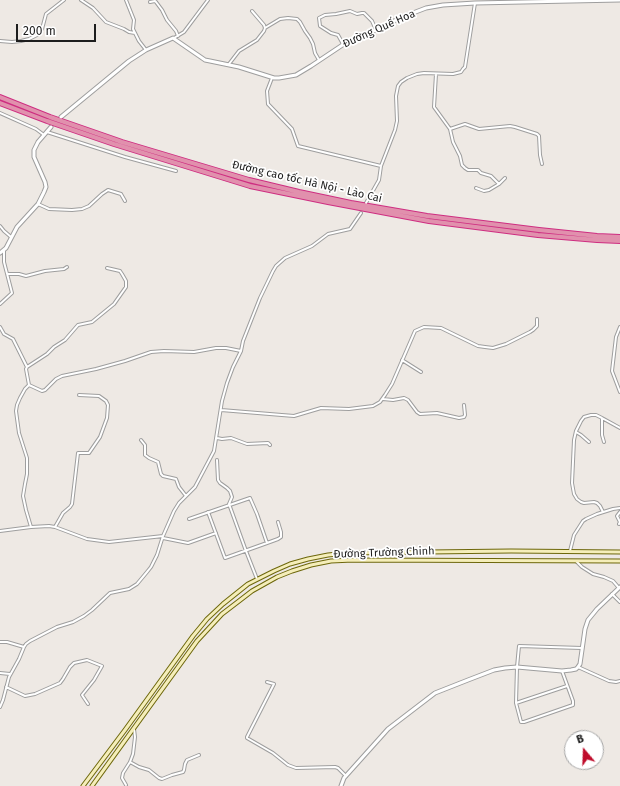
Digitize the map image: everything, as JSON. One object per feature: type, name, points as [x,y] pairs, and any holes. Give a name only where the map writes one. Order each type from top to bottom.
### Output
[{"type":"highway","name":"Đường cao tốc Hà Nội - Lào Cai","points":[[0,97],[50,117],[128,144],[249,180],[299,192],[351,203],[427,216],[546,231],[620,237]]},
{"type":"highway","name":"Đường cao tốc Hà Nội - Lào Cai","points":[[0,102],[48,121],[114,144],[250,186],[429,221],[538,235],[620,241]]},
{"type":"main road","name":"Đường Trường Chinh","points":[[83,786],[207,619],[233,596],[257,579],[274,571],[299,561],[346,553],[511,551],[620,552]]},
{"type":"main road","points":[[605,561],[606,551]]},
{"type":"main road","points":[[346,553],[347,560]]},
{"type":"main road","name":"Đường Trường Chinh","points":[[92,786],[197,641],[213,624],[238,602],[261,585],[292,571],[321,563],[347,560],[620,560]]},
{"type":"main road","points":[[233,596],[238,602]]},
{"type":"street","points":[[0,41],[21,41],[37,35],[42,29],[46,14],[64,0]]},
{"type":"street","points":[[80,0],[93,8],[106,22],[130,33],[135,33]]},
{"type":"street","points":[[126,0],[134,20],[133,29],[141,45],[146,50]]},
{"type":"street","points":[[61,116],[129,61],[146,50],[184,32],[208,0]]},
{"type":"street","name":"Đường Quế Hoa","points":[[173,38],[205,60],[229,64],[279,78],[296,75],[343,44],[426,8],[473,2],[620,0]]},
{"type":"street","points":[[150,2],[156,2],[178,36]]},
{"type":"street","points":[[366,203],[379,180],[381,166],[396,126],[396,96],[398,86],[407,78],[420,73],[453,74],[461,72],[465,67],[473,2]]},
{"type":"street","points":[[252,11],[265,28]]},
{"type":"street","points":[[343,44],[338,35],[331,33],[320,26],[319,18],[325,15],[350,11],[357,14],[364,13],[372,21],[376,30]]},
{"type":"street","points":[[229,64],[239,51],[259,38],[265,28],[280,18],[297,19],[310,38],[319,60]]},
{"type":"street","points":[[436,74],[434,107],[450,129],[453,142],[460,156],[461,163],[468,170],[478,170],[481,173],[491,176],[499,184]]},
{"type":"street","points":[[272,77],[267,91],[268,104],[292,129],[296,144],[298,146],[381,166]]},
{"type":"street","points":[[0,113],[45,133],[176,171]]},
{"type":"street","points":[[450,129],[465,124],[479,129],[510,126],[537,134],[539,136],[542,164]]},
{"type":"street","points":[[0,304],[3,300],[12,295],[2,252],[6,248],[13,233],[21,222],[38,204],[44,192],[46,184],[34,157],[34,150],[38,142],[51,127]]},
{"type":"street","points":[[476,188],[486,191],[499,184],[505,178]]},
{"type":"street","points":[[38,204],[48,209],[82,209],[89,206],[108,190],[121,194],[126,201]]},
{"type":"street","points":[[0,707],[10,674],[20,659],[24,647],[30,641],[57,627],[73,622],[84,616],[110,593],[126,591],[133,587],[151,567],[174,511],[179,503],[195,487],[214,450],[221,410],[233,367],[241,352],[243,341],[258,303],[276,266],[285,258],[312,246],[328,234],[350,229],[361,213]]},
{"type":"street","points":[[0,226],[4,232],[11,237]]},
{"type":"street","points":[[7,274],[20,274],[26,276],[45,271],[64,269],[67,267]]},
{"type":"street","points":[[27,367],[65,340],[78,325],[92,322],[114,304],[126,287],[126,281],[120,272],[107,268]]},
{"type":"street","points":[[221,410],[294,416],[321,408],[349,409],[373,406],[380,402],[392,384],[415,331],[423,328],[441,328],[478,346],[493,348],[506,344],[530,332],[537,326],[537,319]]},
{"type":"street","points":[[620,327],[616,337],[612,371],[620,392]]},
{"type":"street","points":[[0,328],[4,334],[13,339],[27,367],[26,369],[29,385]]},
{"type":"street","points":[[29,385],[42,391],[62,376],[96,369],[151,352],[194,352],[216,348],[226,348],[241,352]]},
{"type":"street","points":[[402,360],[421,372]]},
{"type":"street","points":[[29,385],[20,398],[16,411],[19,430],[27,458],[27,474],[23,496],[31,527]]},
{"type":"street","points":[[55,527],[63,513],[72,504],[78,453],[89,453],[100,437],[107,418],[108,405],[106,401],[99,396],[79,395]]},
{"type":"street","points":[[382,399],[389,400],[404,398],[408,400],[420,414],[437,413],[459,418],[464,417],[464,405]]},
{"type":"street","points":[[603,512],[597,503],[581,502],[574,494],[572,485],[574,440],[581,421],[586,416],[593,414],[620,428]]},
{"type":"street","points":[[602,418],[602,435],[604,442]]},
{"type":"street","points":[[576,432],[589,442]]},
{"type":"street","points":[[217,438],[231,438],[247,444],[268,443],[270,445]]},
{"type":"street","points":[[141,440],[145,445],[146,456],[158,462],[161,474],[163,476],[176,479],[178,487],[186,496]]},
{"type":"street","points":[[217,460],[218,480],[230,491],[232,497],[230,504],[257,579]]},
{"type":"street","points":[[189,519],[250,498],[267,543]]},
{"type":"street","points":[[570,551],[574,535],[583,521],[588,517],[620,508]]},
{"type":"street","points":[[208,512],[225,558],[281,537],[278,522]]},
{"type":"street","points":[[619,524],[620,522],[617,516],[620,512]]},
{"type":"street","points":[[0,531],[43,526],[55,527],[88,539],[109,542],[163,537],[188,543],[216,533]]},
{"type":"street","points":[[341,786],[344,778],[388,729],[435,693],[494,670],[505,668],[517,667],[562,671],[571,670],[578,667],[580,664],[585,629],[588,620],[620,587],[614,580],[588,572],[576,560]]},
{"type":"street","points":[[612,594],[620,602]]},
{"type":"street","points":[[0,642],[7,642],[24,647]]},
{"type":"street","points":[[562,671],[574,703],[573,705],[521,722],[516,703],[519,648],[521,646],[582,648]]},
{"type":"street","points":[[6,687],[25,696],[35,694],[60,683],[72,665],[77,662],[88,660],[102,666],[82,696],[88,704]]},
{"type":"street","points":[[578,667],[609,681],[620,681]]},
{"type":"street","points":[[0,673],[10,674]]},
{"type":"street","points":[[268,682],[274,684],[247,738],[296,768],[335,767],[346,776]]},
{"type":"street","points":[[516,703],[568,686]]},
{"type":"street","points":[[126,785],[122,778],[130,762],[134,746],[134,730]]},
{"type":"street","points":[[130,762],[149,770],[158,778],[162,779],[184,772],[187,760],[199,755]]}]
